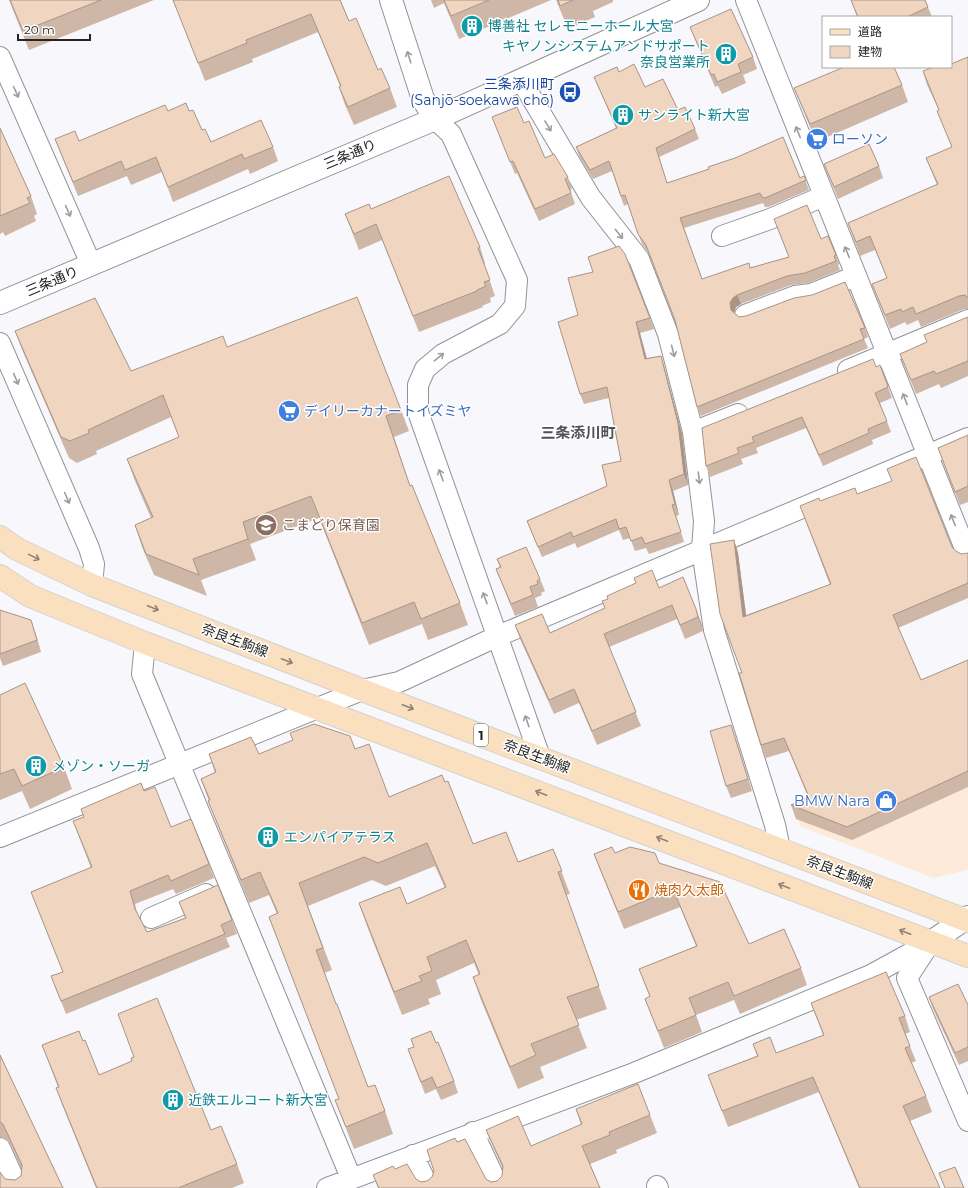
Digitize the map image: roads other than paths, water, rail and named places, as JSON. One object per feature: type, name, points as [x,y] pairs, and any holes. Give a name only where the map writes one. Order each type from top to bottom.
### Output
[{"type":"main road","name":"奈良生駒線","points":[[0,537],[17,548],[92,585],[540,758],[967,919]]},
{"type":"main road","name":"1","points":[[0,576],[30,596],[145,643],[968,956]]},
{"type":"street","points":[[391,0],[423,99],[435,118],[451,134],[517,280],[515,306],[500,324],[443,354],[426,369],[418,385],[418,412],[540,758]]},
{"type":"street","name":"三条通り","points":[[0,303],[435,118],[698,0]]},
{"type":"street","points":[[746,0],[888,354],[926,455],[968,556]]},
{"type":"street","points":[[0,57],[92,264]]},
{"type":"street","points":[[521,80],[591,198],[639,259],[668,334],[693,432],[704,521],[702,550],[714,630],[775,825],[780,849]]},
{"type":"street","points":[[722,236],[770,219],[824,196]]},
{"type":"street","points":[[745,315],[795,296],[811,294],[856,276]]},
{"type":"street","points":[[831,377],[968,320]]},
{"type":"street","points":[[0,343],[89,548],[94,564],[92,585]]},
{"type":"street","points":[[693,432],[758,406]]},
{"type":"street","points":[[0,837],[362,690],[399,682],[498,636],[968,438]]},
{"type":"street","points":[[145,643],[142,674],[230,883],[351,1178]]},
{"type":"street","points":[[151,918],[230,883]]},
{"type":"street","points":[[327,1188],[473,1132],[634,1074],[871,975],[931,942],[967,919]]},
{"type":"street","points":[[931,942],[907,978],[968,1121]]},
{"type":"street","points":[[473,1132],[499,1188]]},
{"type":"street","points":[[0,1148],[18,1188]]},
{"type":"street","points":[[413,1155],[429,1188]]},
{"type":"place","name":"博善社 セレモニーホール大宮","points":[[472,26]]},
{"type":"place","name":"キヤノンシステムアンドサポート 奈良営業所","points":[[726,54]]},
{"type":"place","name":"三条添川町 (Sanjō-soekawa chō)","points":[[570,92]]},
{"type":"place","name":"サンライト新大宮","points":[[623,115]]},
{"type":"place","name":"ローソン","points":[[817,139]]},
{"type":"place","name":"デイリーカナートイズミヤ","points":[[289,411]]},
{"type":"place","name":"こまどり保育園","points":[[266,525]]},
{"type":"place","name":"メゾン・ソーガ","points":[[36,766]]},
{"type":"place","name":"BMW Nara","points":[[886,801]]},
{"type":"place","name":"エンパイアテラス","points":[[268,837]]},
{"type":"place","name":"焼肉久太郎","points":[[639,890]]},
{"type":"place","name":"近鉄エルコート新大宮","points":[[173,1100]]},
{"type":"district","name":"三条添川町","points":[[578,433]]}]
